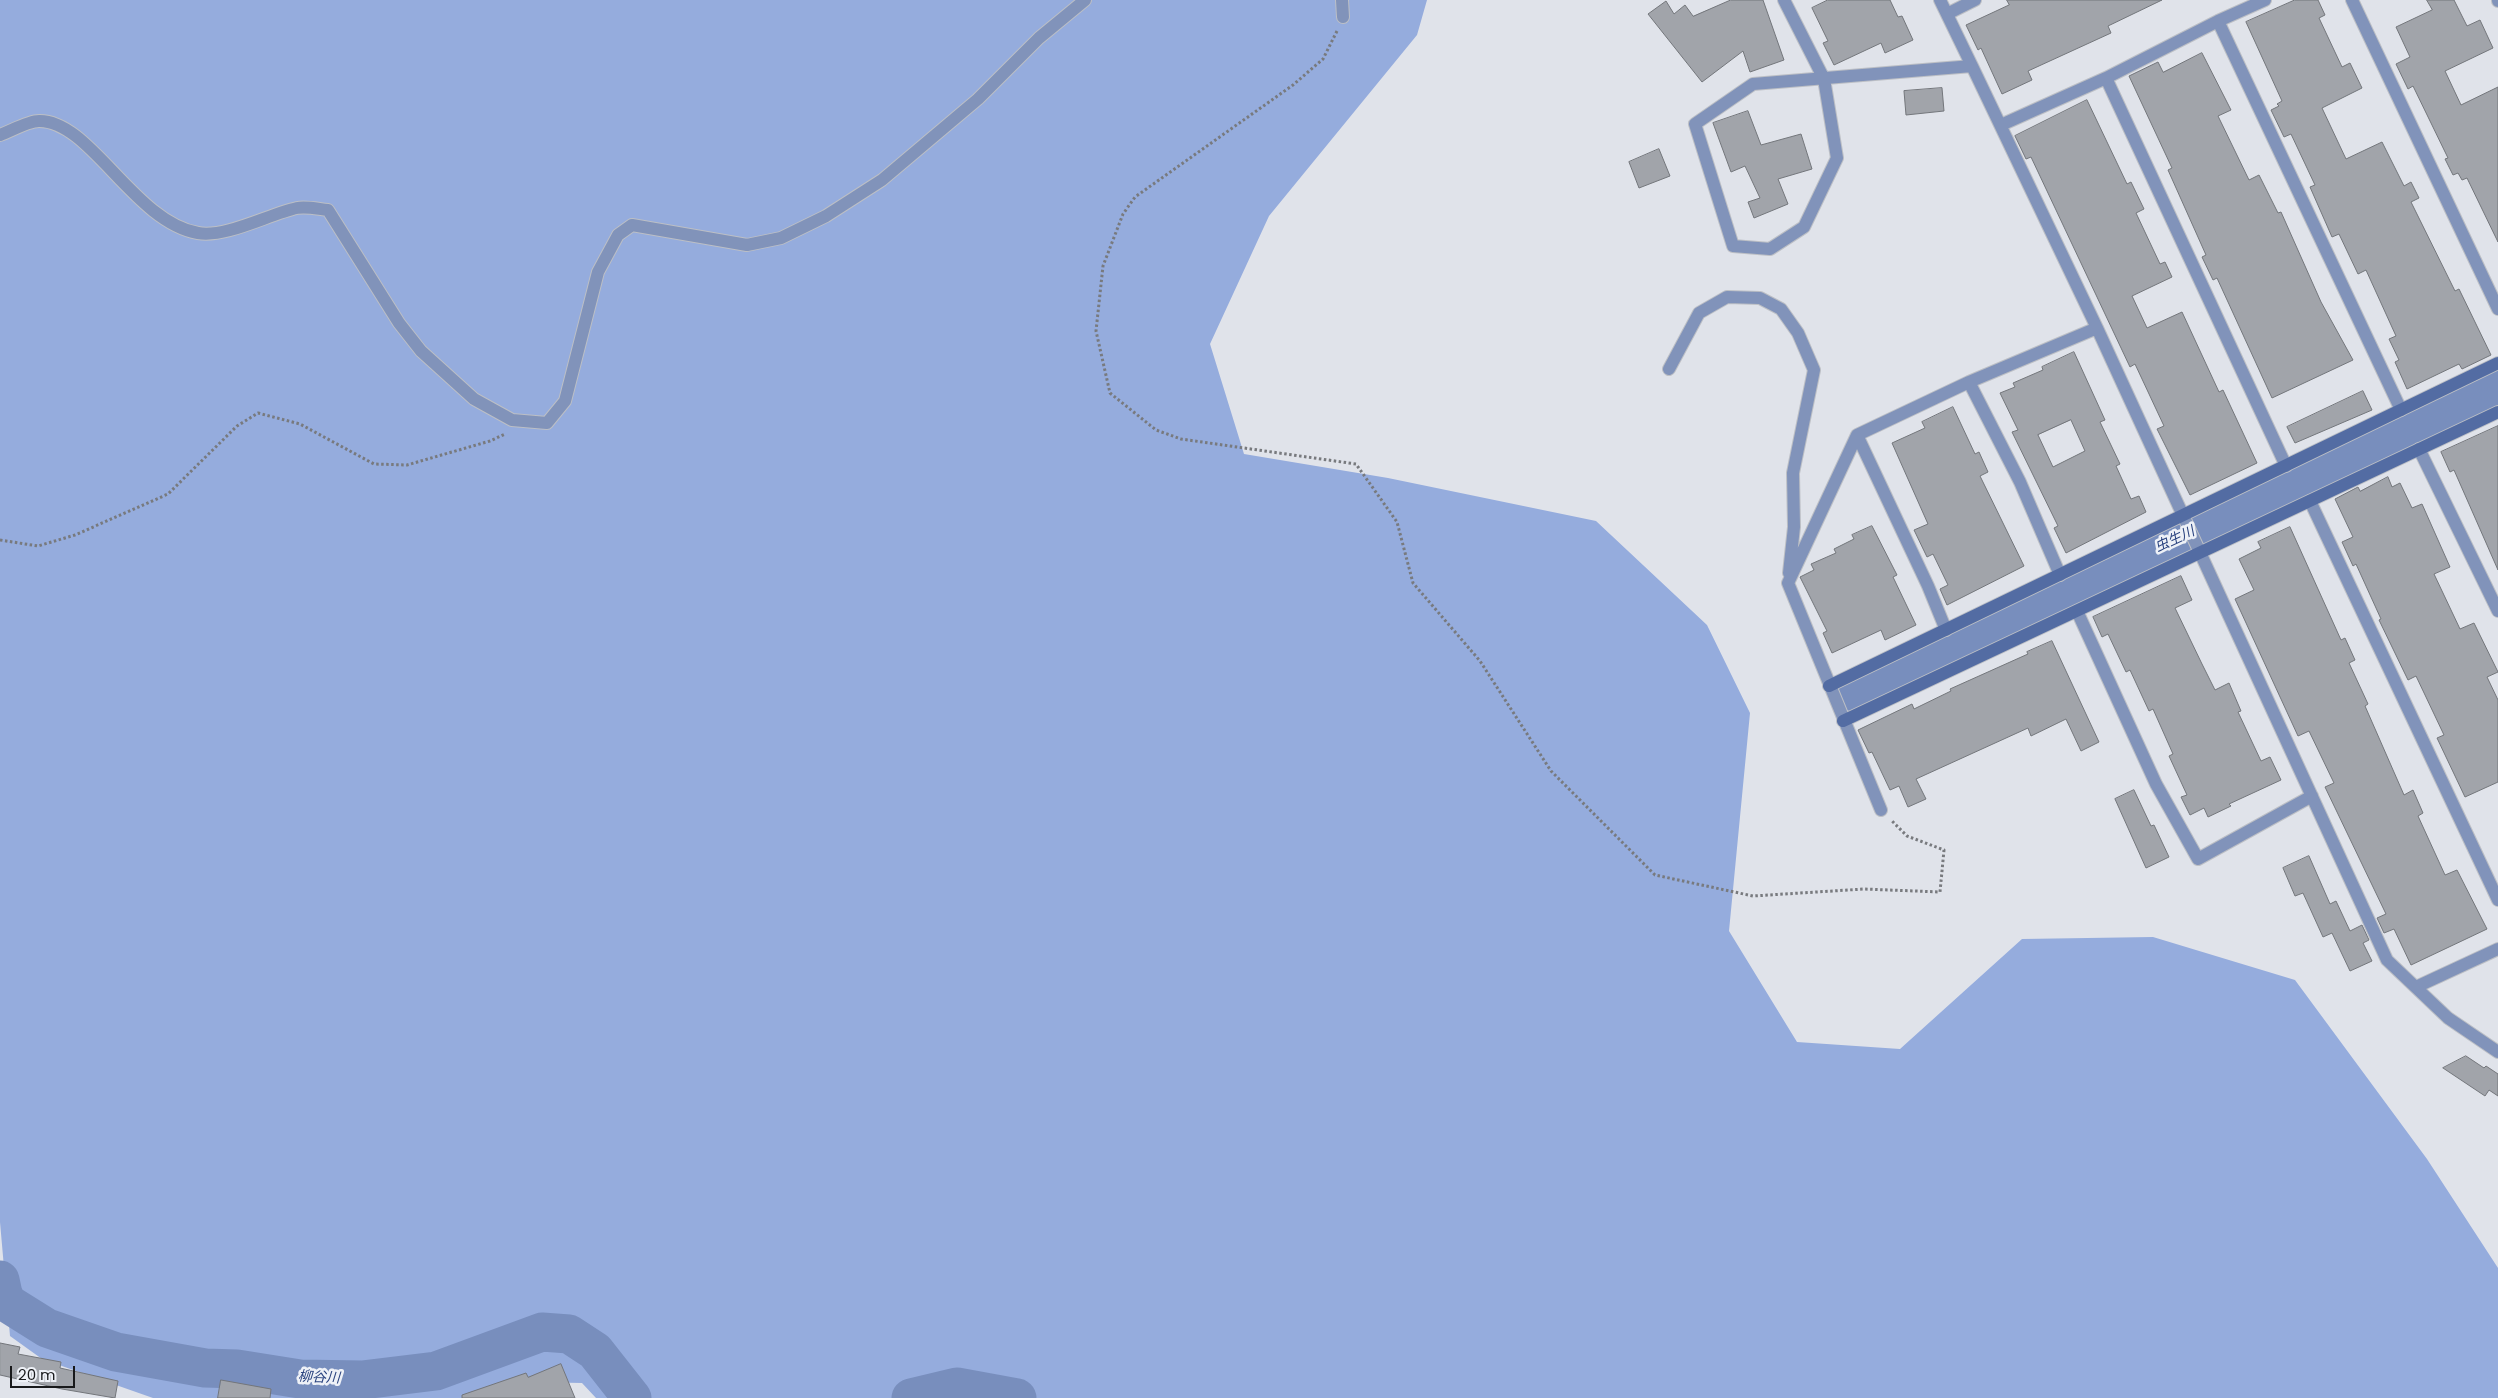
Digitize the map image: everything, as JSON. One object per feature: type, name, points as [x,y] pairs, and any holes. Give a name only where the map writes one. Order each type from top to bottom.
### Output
[{"type":"street","points":[[0,135],[39,121],[61,126],[88,147],[142,203],[172,225],[199,233],[229,230],[299,208],[328,210],[399,323],[421,352],[474,399],[512,420],[547,423],[565,401],[598,272],[618,235],[632,225],[747,246],[781,238],[826,216],[889,173],[978,99],[1039,38],[1085,0]]},
{"type":"street","points":[[1342,0],[1343,17]]},
{"type":"street","points":[[1784,0],[1824,79],[1837,158],[1804,227],[1770,250],[1733,246],[1696,124],[1753,84],[1824,79],[1972,66]]},
{"type":"street","points":[[1940,0],[2097,328],[2388,960],[2448,1018],[2498,1052]]},
{"type":"street","points":[[1947,14],[1975,0]]},
{"type":"street","points":[[2001,125],[2106,78],[2218,21],[2264,0]]},
{"type":"street","points":[[2352,0],[2498,309]]},
{"type":"street","points":[[2218,21],[2401,410]]},
{"type":"street","points":[[2106,78],[2286,466]]},
{"type":"street","points":[[1670,369],[1699,313],[1727,297],[1760,298],[1781,309],[1798,333],[1814,370],[1793,473],[1794,527],[1788,583],[1843,722],[1882,810]]},
{"type":"street","points":[[1788,583],[1856,435],[1969,382],[2097,328]]},
{"type":"street","points":[[1829,686],[2498,363]]},
{"type":"street","points":[[1969,382],[2020,482],[2060,575]]},
{"type":"street","points":[[1843,722],[2498,412]]},
{"type":"street","points":[[1856,435],[1928,586],[1946,630]]},
{"type":"street","points":[[2419,449],[2498,611]]},
{"type":"street","points":[[2310,501],[2498,900]]},
{"type":"street","points":[[2077,611],[2156,784],[2198,859],[2312,796]]},
{"type":"street","points":[[2416,987],[2498,949]]},
{"type":"path","points":[[1343,17],[1323,59],[1293,85],[1135,197],[1123,214],[1103,266],[1096,330],[1110,393],[1156,430],[1181,439],[1356,464],[1398,522],[1413,583],[1480,661],[1551,771],[1655,875],[1753,896],[1864,889],[1940,892],[1944,850],[1907,836],[1882,810]]},
{"type":"path","points":[[0,540],[38,546],[75,535],[168,494],[237,426],[258,413],[300,424],[374,464],[407,465],[490,441],[533,422]]},
{"type":"shaded area","points":[[0,0],[1427,0],[1417,35],[1269,216],[1210,344],[1244,454],[1388,478],[1596,521],[1707,625],[1750,713],[1729,931],[1797,1042],[1900,1049],[2022,939],[2153,937],[2295,980],[2427,1159],[2498,1268],[2498,1398],[596,1398],[582,1383],[531,1382],[477,1398],[153,1398],[42,1359],[10,1336],[0,1222]]},
{"type":"building","points":[[1731,0],[1763,0],[1784,60],[1750,72],[1743,51],[1702,82],[1648,14],[1666,1],[1674,14],[1685,5],[1693,16]]},
{"type":"building","points":[[1828,0],[1890,0],[1898,17],[1902,16],[1913,40],[1885,53],[1881,43],[1834,65],[1823,43],[1828,41],[1812,8]]},
{"type":"building","points":[[2007,0],[2162,0],[2108,26],[2111,33],[2028,71],[2032,80],[2002,94],[1981,48],[1978,50],[1966,25],[2009,5]]},
{"type":"building","points":[[2295,0],[2318,0],[2325,15],[2319,18],[2342,67],[2350,63],[2362,88],[2322,108],[2346,159],[2382,142],[2404,186],[2411,182],[2419,198],[2411,202],[2455,291],[2459,289],[2491,355],[2462,369],[2459,364],[2407,389],[2395,362],[2399,360],[2389,339],[2396,336],[2366,270],[2358,274],[2339,234],[2332,237],[2310,187],[2315,185],[2291,134],[2284,137],[2271,110],[2279,106],[2277,104],[2282,101],[2246,22]]},
{"type":"building","points":[[2427,0],[2454,0],[2467,26],[2480,20],[2493,48],[2445,71],[2461,105],[2498,87],[2498,242],[2467,178],[2462,180],[2458,173],[2453,175],[2445,159],[2448,158],[2413,86],[2408,89],[2396,64],[2410,57],[2396,27],[2432,10]]},
{"type":"building","points":[[2202,53],[2231,110],[2218,116],[2249,180],[2259,175],[2278,213],[2281,212],[2321,302],[2353,360],[2272,398],[2217,278],[2213,280],[2202,257],[2206,255],[2168,170],[2172,168],[2129,76],[2158,62],[2163,72]]},
{"type":"building","points":[[1942,88],[1944,111],[1906,115],[1904,91]]},
{"type":"building","points":[[2087,100],[2127,184],[2131,182],[2144,209],[2136,213],[2160,264],[2165,262],[2172,277],[2132,296],[2147,328],[2182,312],[2219,392],[2223,390],[2257,463],[2190,495],[2157,429],[2164,426],[2135,364],[2130,367],[2031,157],[2026,159],[2015,136]]},
{"type":"building","points":[[1748,111],[1761,145],[1801,134],[1812,169],[1778,179],[1788,204],[1754,218],[1748,202],[1760,198],[1745,166],[1731,172],[1713,123]]},
{"type":"building","points":[[1659,149],[1670,176],[1639,188],[1629,162]]},
{"type":"building","points":[[2074,352],[2105,420],[2100,422],[2120,464],[2116,466],[2131,499],[2139,496],[2146,512],[2066,553],[2054,528],[2058,526],[2012,432],[2018,430],[2000,393],[2015,387],[2013,383],[2043,370],[2042,367]],"holes":[[[2071,420],[2085,451],[2053,467],[2038,435]]]},
{"type":"building","points":[[2363,391],[2372,410],[2295,443],[2287,427]]},
{"type":"building","points":[[1953,407],[1975,454],[1979,452],[1988,472],[1980,476],[2024,566],[1947,605],[1940,589],[1948,585],[1933,554],[1927,557],[1914,530],[1928,524],[1892,443],[1925,428],[1922,422]]},
{"type":"building","points":[[2498,426],[2498,570],[2454,470],[2450,472],[2441,452]]},
{"type":"building","points":[[2388,477],[2392,487],[2400,483],[2412,508],[2422,504],[2450,567],[2434,574],[2460,629],[2474,623],[2498,672],[2487,677],[2498,700],[2498,782],[2465,797],[2437,738],[2444,735],[2416,676],[2408,680],[2379,620],[2381,619],[2356,564],[2353,566],[2342,542],[2353,537],[2335,499],[2358,487],[2360,491]]},
{"type":"building","points":[[1872,526],[1897,575],[1893,577],[1916,625],[1885,640],[1881,630],[1832,653],[1823,633],[1827,631],[1800,577],[1814,570],[1811,564],[1836,553],[1834,549],[1854,539],[1852,535]]},
{"type":"building","points":[[2290,527],[2341,640],[2345,638],[2355,660],[2349,663],[2368,704],[2365,706],[2404,795],[2413,790],[2423,813],[2418,816],[2445,875],[2457,870],[2487,929],[2411,965],[2394,929],[2384,933],[2377,918],[2386,914],[2325,787],[2334,783],[2309,731],[2298,736],[2235,599],[2254,590],[2239,559],[2261,548],[2258,542]]},
{"type":"building","points":[[2181,576],[2192,600],[2175,608],[2202,664],[2215,690],[2229,683],[2241,711],[2238,712],[2261,761],[2270,757],[2281,780],[2229,804],[2231,806],[2208,817],[2204,808],[2190,815],[2181,797],[2187,795],[2169,756],[2173,754],[2153,709],[2149,711],[2130,670],[2126,672],[2108,634],[2102,637],[2093,617]]},
{"type":"building","points":[[2052,641],[2099,742],[2081,751],[2066,719],[2031,736],[2028,728],[1916,779],[1926,799],[1908,807],[1899,786],[1890,790],[1872,752],[1869,753],[1858,730],[1912,704],[1914,709],[1951,691],[1950,689],[2028,654],[2027,652]]},
{"type":"building","points":[[2134,790],[2151,826],[2154,825],[2169,857],[2146,868],[2115,799]]},
{"type":"building","points":[[2309,856],[2330,904],[2336,901],[2350,931],[2362,925],[2369,940],[2363,943],[2372,961],[2350,971],[2332,933],[2323,937],[2303,893],[2295,896],[2283,868]]},
{"type":"building","points":[[2466,1056],[2484,1068],[2486,1066],[2498,1074],[2498,1096],[2489,1090],[2485,1096],[2443,1068]]},
{"type":"building","points":[[0,1343],[20,1347],[18,1354],[61,1362],[60,1368],[118,1381],[115,1398],[62,1389],[0,1375]]},
{"type":"building","points":[[561,1364],[575,1398],[462,1398],[462,1395],[526,1373],[528,1377]]},
{"type":"building","points":[[221,1380],[271,1389],[270,1398],[218,1398]]},
{"type":"waterway","name":"虫生川","points":[[1853,692],[2498,388]]},
{"type":"waterway","name":"柳谷川","points":[[0,1280],[7,1303],[47,1328],[116,1352],[205,1368],[237,1369],[300,1379],[362,1380],[436,1371],[542,1332],[569,1334],[595,1351],[632,1398]]},
{"type":"waterway","name":"柳谷川","points":[[911,1398],[957,1387],[1017,1398]]}]
